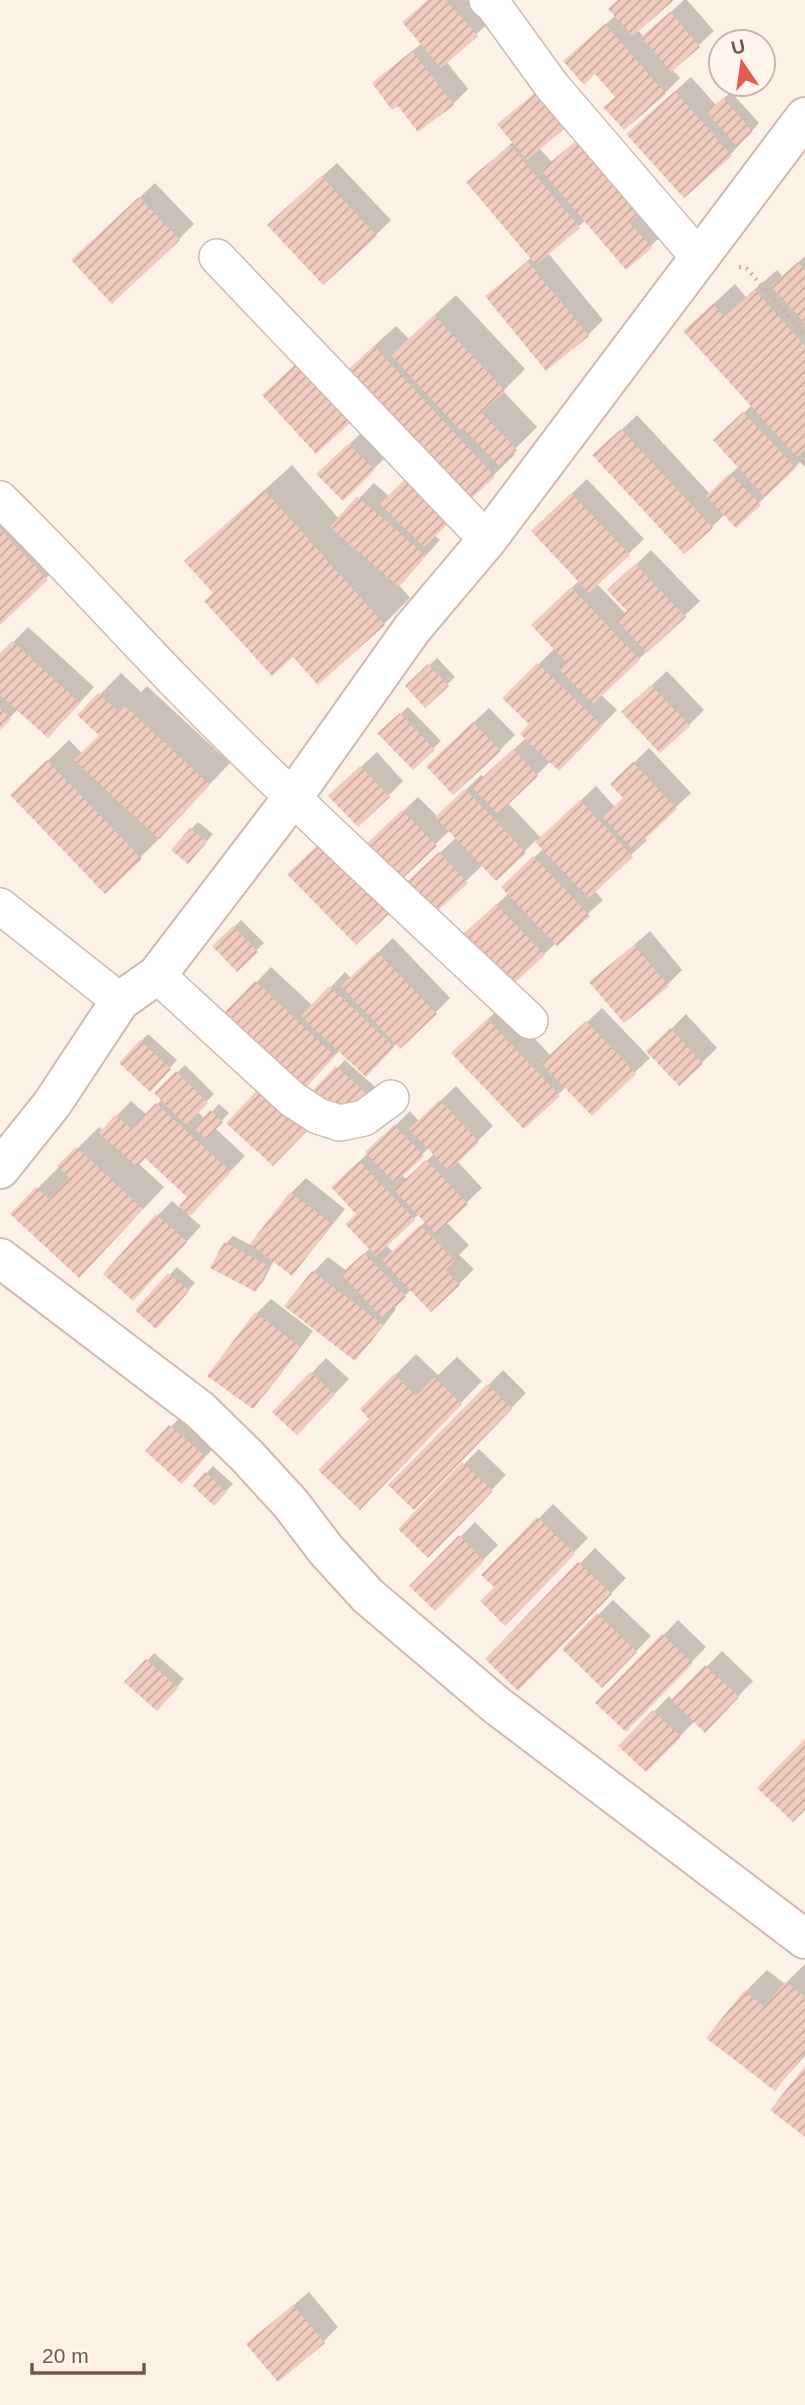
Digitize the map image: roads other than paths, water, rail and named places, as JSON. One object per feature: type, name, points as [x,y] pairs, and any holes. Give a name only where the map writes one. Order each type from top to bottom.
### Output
[{"type":"street","points":[[487,0],[552,86],[700,259]]},
{"type":"street","points":[[0,1169],[52,1104],[120,1001],[157,975],[293,797],[412,629],[487,540],[805,117]]},
{"type":"street","points":[[217,257],[487,540]]},
{"type":"street","points":[[0,499],[64,562],[173,678],[293,797],[530,1021]]},
{"type":"street","points":[[0,906],[120,1001]]},
{"type":"street","points":[[157,975],[292,1099],[318,1116],[340,1123],[364,1118],[391,1098]]},
{"type":"street","points":[[0,1258],[200,1410],[291,1504],[326,1550],[368,1596],[484,1695],[805,1939]]}]
